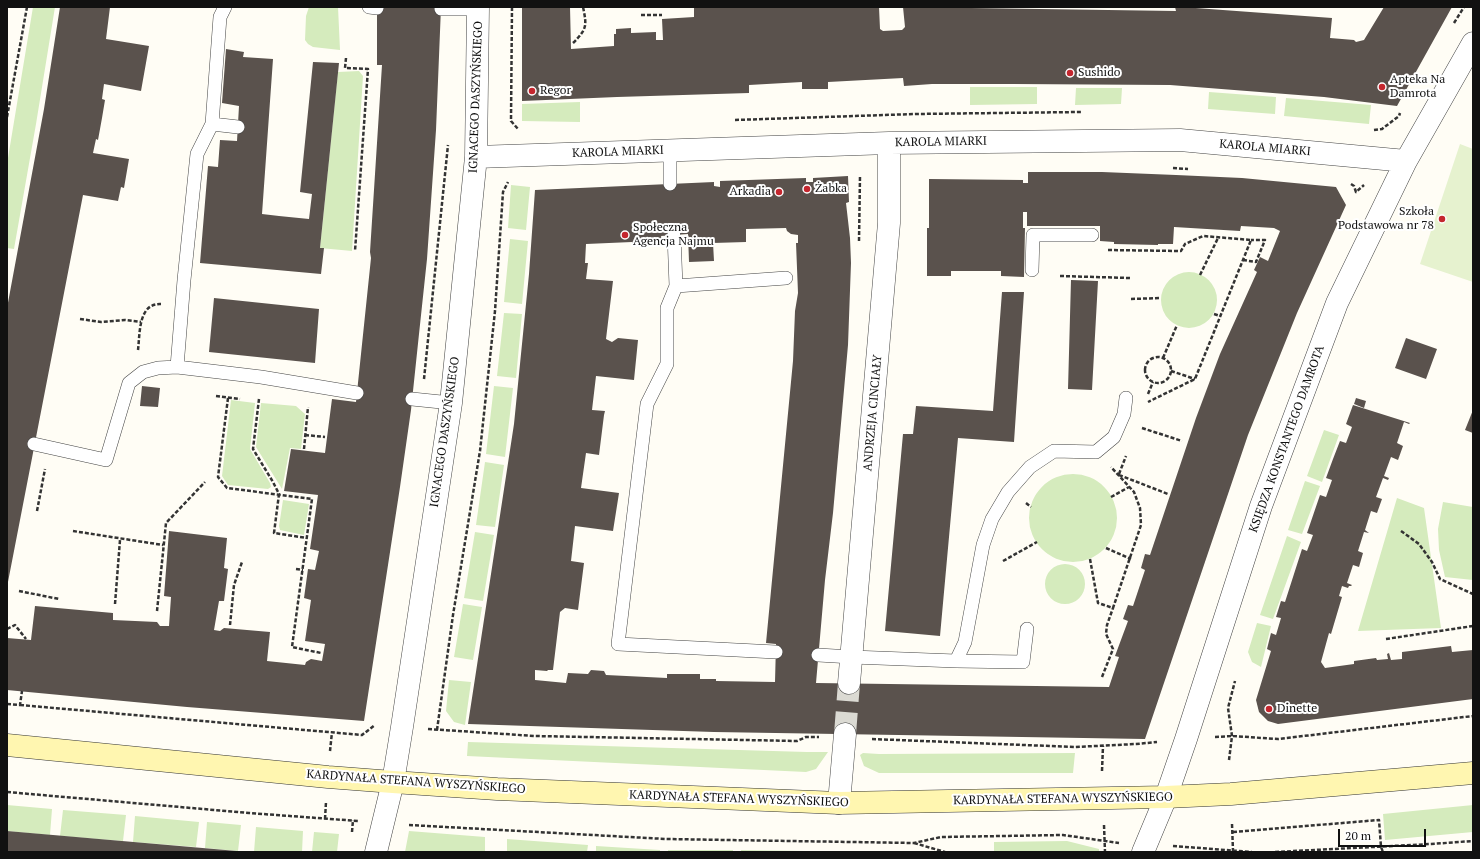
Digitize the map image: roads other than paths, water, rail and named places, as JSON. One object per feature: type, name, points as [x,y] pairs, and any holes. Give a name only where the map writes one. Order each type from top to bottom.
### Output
[{"type":"main road","name":"KARDYNAŁA STEFANA WYSZYŃSKIEGO","points":[[7,745],[328,777],[393,782],[497,789],[839,803],[1231,794],[1473,773]]},
{"type":"street","name":"IGNACEGO DASZYŃSKIEGO","points":[[376,852],[393,782],[451,403],[476,157],[478,8]]},
{"type":"street","name":"KSIĘDZA KONSTANTEGO DAMROTA","points":[[1134,848],[1166,796],[1186,739],[1261,506],[1337,303],[1406,161],[1473,43]]},
{"type":"street","name":"KAROLA MIARKI","points":[[476,157],[889,143],[1180,140],[1406,161]]},
{"type":"street","name":"ANDRZEJA CINCIAŁY","points":[[849,683],[889,223],[889,143]]},
{"type":"street","points":[[839,803],[845,734]]},
{"type":"lane","points":[[177,367],[198,154],[212,124],[220,17],[225,7]]},
{"type":"lane","points":[[369,7],[377,8]]},
{"type":"lane","points":[[441,9],[478,8]]},
{"type":"lane","points":[[212,124],[238,127]]},
{"type":"lane","points":[[670,151],[670,184]]},
{"type":"lane","points":[[674,235],[676,286],[667,308],[667,364],[647,404],[618,644],[776,652]]},
{"type":"lane","points":[[1032,270],[1033,235],[1092,235]]},
{"type":"lane","points":[[676,286],[786,278]]},
{"type":"lane","points":[[34,444],[106,460],[129,383],[143,372],[158,368],[177,367],[262,377],[357,393]]},
{"type":"lane","points":[[956,661],[966,642],[983,545],[992,519],[1008,492],[1030,467],[1054,451],[1096,452],[1114,437],[1124,414],[1126,398]]},
{"type":"lane","points":[[417,399],[451,403]]},
{"type":"lane","points":[[818,655],[956,661],[1022,662],[1027,629]]},
{"type":"tunnel","points":[[845,734],[849,683]]},
{"type":"place","name":"Sushido","points":[[1070,73]]},
{"type":"place","name":"Apteka Na Damrota","points":[[1382,87]]},
{"type":"place","name":"Regor","points":[[532,91]]},
{"type":"place","name":"Żabka","points":[[807,189]]},
{"type":"place","name":"Arkadia","points":[[779,192]]},
{"type":"place","name":"Szkoła Podstawowa nr 78","points":[[1442,219]]},
{"type":"place","name":"Społeczna Agencja Najmu","points":[[625,235]]},
{"type":"place","name":"Dinette","points":[[1269,709]]}]
